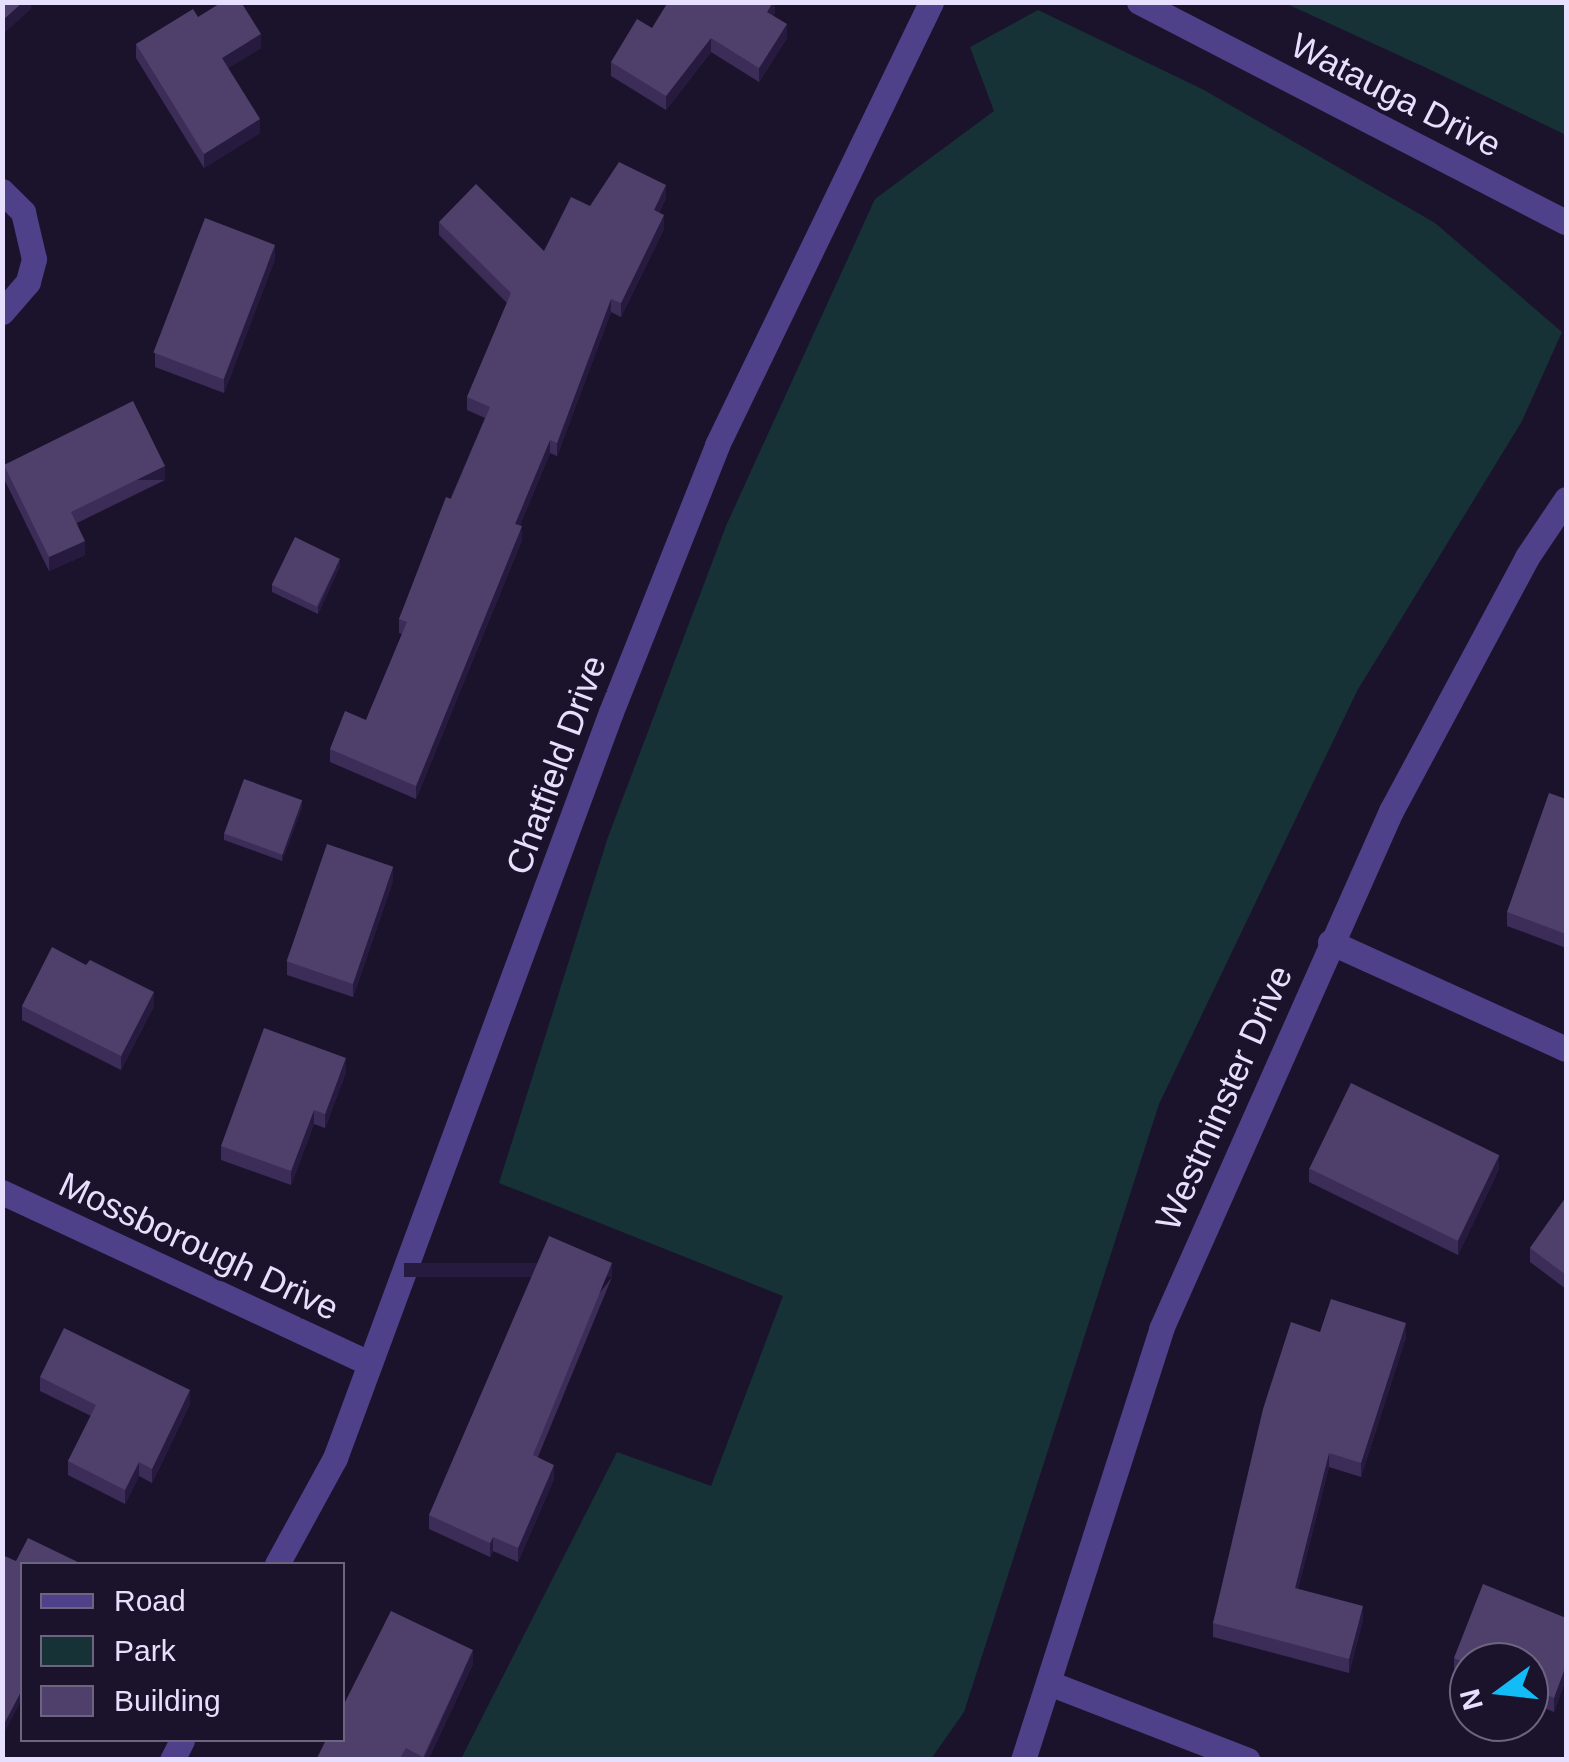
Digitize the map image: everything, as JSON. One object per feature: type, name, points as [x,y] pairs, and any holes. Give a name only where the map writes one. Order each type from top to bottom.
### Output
[{"type":"street","name":"Chatfield Drive","points":[[279,1562],[335,1458],[366,1362],[461,1128],[611,712],[717,445],[931,2]]},
{"type":"street","name":"Watauga Drive","points":[[1139,2],[1566,222]]},
{"type":"street","points":[[2,191],[23,212],[34,258],[28,282],[2,312]]},
{"type":"street","name":"Westminster Drive","points":[[1024,1760],[1161,1329],[1390,811],[1527,557],[1566,499]]},
{"type":"street","points":[[1330,942],[1566,1049]]},
{"type":"street","name":"Mossborough Drive","points":[[2,1192],[366,1362]]},
{"type":"street","points":[[1049,1682],[1248,1760]]},
{"type":"green space","points":[[1285,3],[1566,3],[1566,135],[1433,71]]},
{"type":"green space","points":[[1038,10],[1204,90],[1435,223],[1562,332],[1522,421],[1357,691],[1159,1104],[964,1712],[931,1759],[461,1759],[617,1452],[711,1486],[783,1296],[499,1183],[608,837],[726,526],[875,199],[994,111],[970,47]]},
{"type":"building","points":[[2,2],[23,2],[2,21]]},
{"type":"building","points":[[222,2],[241,2],[261,34],[222,58],[260,119],[204,154],[136,44],[193,9],[198,17]]},
{"type":"building","points":[[668,2],[773,2],[767,12],[787,24],[759,68],[711,38],[666,96],[611,62],[637,19],[652,28]]},
{"type":"building","points":[[619,162],[666,185],[654,210],[664,215],[621,303],[611,299],[557,443],[550,440],[515,524],[522,526],[416,786],[330,749],[345,711],[366,720],[407,622],[399,619],[446,497],[451,499],[490,407],[467,397],[511,293],[439,222],[476,184],[544,251],[571,197],[590,206]]},
{"type":"building","points":[[205,218],[275,245],[223,379],[153,352]]},
{"type":"building","points":[[133,401],[165,466],[71,512],[85,541],[49,557],[4,465]]},
{"type":"building","points":[[295,537],[340,559],[317,607],[272,585]]},
{"type":"building","points":[[244,779],[302,800],[282,855],[224,834]]},
{"type":"building","points":[[1549,793],[1566,799],[1566,934],[1507,912]]},
{"type":"building","points":[[327,844],[393,867],[353,984],[287,961]]},
{"type":"building","points":[[52,947],[86,965],[90,960],[154,992],[121,1056],[22,1006]]},
{"type":"building","points":[[264,1028],[346,1058],[325,1114],[314,1110],[291,1171],[221,1146]]},
{"type":"building","points":[[1351,1083],[1499,1155],[1458,1241],[1309,1168]]},
{"type":"building","points":[[1566,1197],[1566,1275],[1530,1248]]},
{"type":"building","points":[[549,1236],[612,1263],[533,1455],[554,1465],[518,1548],[493,1537],[490,1543],[429,1515]]},
{"type":"building","points":[[1331,1299],[1406,1323],[1361,1463],[1329,1453],[1295,1588],[1363,1606],[1349,1659],[1213,1623],[1263,1409],[1291,1322],[1320,1332]]},
{"type":"building","points":[[64,1328],[190,1390],[152,1469],[139,1462],[125,1490],[68,1461],[96,1405],[40,1377]]},
{"type":"building","points":[[28,1538],[78,1562],[20,1562],[20,1694],[2,1728],[2,1555],[16,1561]]},
{"type":"building","points":[[1483,1584],[1566,1618],[1566,1665],[1554,1698],[1549,1696],[1549,1642],[1460,1642]]},
{"type":"building","points":[[391,1611],[473,1650],[423,1757],[406,1748],[399,1760],[316,1760],[325,1742],[345,1742],[345,1702]]}]
